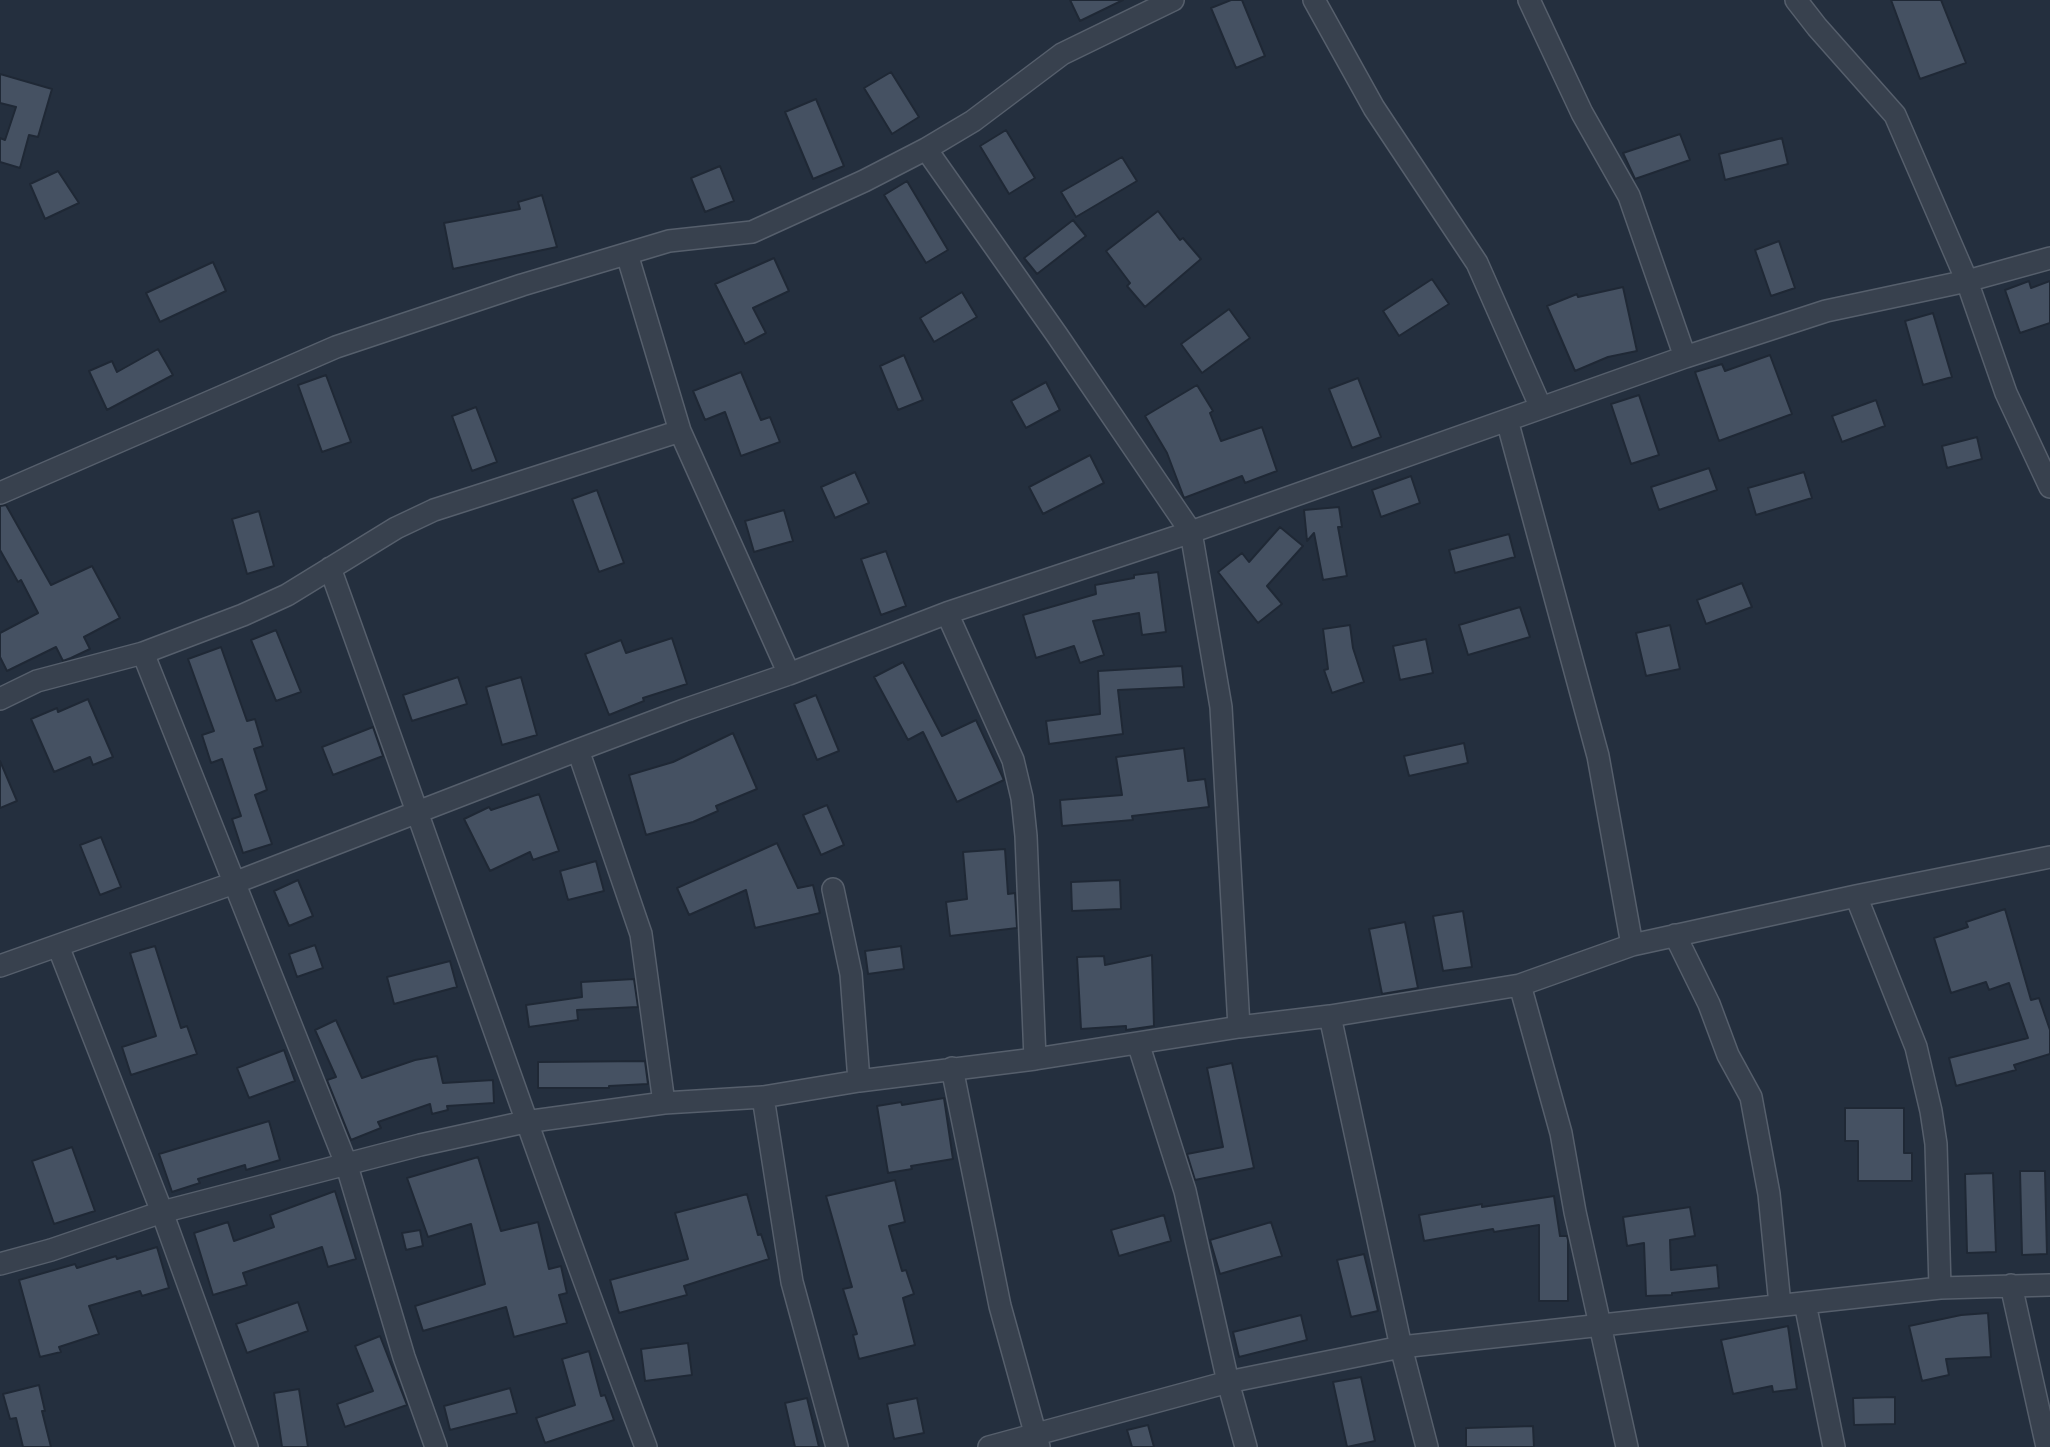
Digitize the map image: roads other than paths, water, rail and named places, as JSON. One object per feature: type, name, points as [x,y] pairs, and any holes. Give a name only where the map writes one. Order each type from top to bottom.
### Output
[{"type":"street","points":[[0,493],[337,347],[522,285],[669,242],[752,232],[864,181],[926,149],[974,121],[1062,54],[1173,0]]},
{"type":"street","points":[[1314,0],[1374,108],[1477,263],[1541,408]]},
{"type":"street","points":[[1529,0],[1581,113],[1629,195],[1685,357]]},
{"type":"street","points":[[1796,0],[1895,115],[1967,281],[2006,393],[2050,487]]},
{"type":"street","points":[[926,149],[1191,532],[1221,708],[1239,1027]]},
{"type":"street","points":[[627,254],[680,430],[789,674]]},
{"type":"street","points":[[0,966],[234,883],[578,750],[789,674],[947,613],[1191,532],[1685,357],[1826,311],[1967,281],[2050,258]]},
{"type":"street","points":[[1507,420],[1598,756],[1632,945]]},
{"type":"street","points":[[0,699],[37,681],[143,653],[276,600],[396,527],[433,510],[680,430]]},
{"type":"street","points":[[330,568],[418,811],[525,1122],[646,1447]]},
{"type":"street","points":[[947,613],[1013,760],[1021,798],[1026,836],[1035,1059]]},
{"type":"street","points":[[143,653],[347,1166],[404,1357],[436,1447]]},
{"type":"street","points":[[578,750],[641,934],[664,1103]]},
{"type":"street","points":[[0,1264],[51,1250],[162,1212],[420,1145],[525,1122],[664,1103],[763,1097],[859,1080],[1035,1059],[1239,1027],[1330,1016],[1520,985],[1632,945],[2050,857]]},
{"type":"street","points":[[833,889],[851,974],[859,1080]]},
{"type":"street","points":[[1856,896],[1916,1047],[1931,1111],[1936,1144],[1940,1288]]},
{"type":"street","points":[[1675,935],[1709,1004],[1728,1055],[1751,1097],[1769,1194],[1780,1305]]},
{"type":"street","points":[[58,946],[162,1212],[247,1447]]},
{"type":"street","points":[[1520,985],[1560,1132],[1574,1212],[1627,1447]]},
{"type":"street","points":[[1330,1016],[1401,1348],[1427,1447]]},
{"type":"street","points":[[1138,1043],[1185,1191],[1245,1447]]},
{"type":"street","points":[[952,1068],[1000,1306],[1037,1441]]},
{"type":"street","points":[[763,1097],[792,1282],[837,1447]]},
{"type":"street","points":[[2011,1284],[2048,1447]]},
{"type":"street","points":[[989,1447],[1037,1441],[1228,1382],[1401,1348],[1940,1288],[2050,1285]]},
{"type":"street","points":[[1805,1303],[1834,1447]]}]
